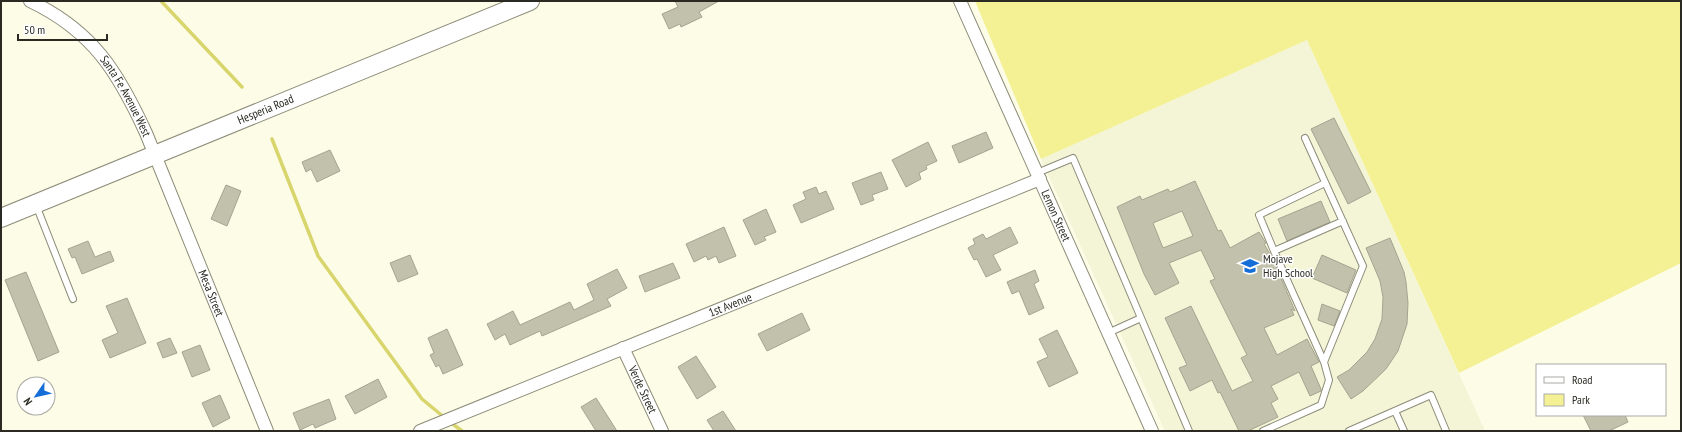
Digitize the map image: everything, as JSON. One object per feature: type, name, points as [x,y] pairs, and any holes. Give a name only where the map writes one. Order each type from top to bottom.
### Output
[{"type":"main road","name":"Hesperia Road","points":[[1,218],[530,1]]},
{"type":"street","name":"Santa Fe Avenue West","points":[[30,1],[66,21],[87,39],[105,59],[130,98],[155,155]]},
{"type":"street","name":"Lemon Street","points":[[960,1],[1152,431]]},
{"type":"street","name":"Mesa Street","points":[[155,155],[266,431]]},
{"type":"street","name":"1st Avenue","points":[[420,431],[1039,176]]},
{"type":"street","name":"Verde Street","points":[[623,348],[662,431]]},
{"type":"lane","points":[[1305,138],[1364,266],[1324,362]]},
{"type":"lane","points":[[1039,176],[1073,158],[1189,431]]},
{"type":"lane","points":[[1263,431],[1321,405],[1329,380],[1324,362],[1259,215],[1325,183]]},
{"type":"lane","points":[[36,204],[73,298]]},
{"type":"lane","points":[[1274,251],[1343,221]]},
{"type":"lane","points":[[1108,333],[1141,318]]},
{"type":"lane","points":[[1349,431],[1431,395],[1446,431]]},
{"type":"lane","points":[[1395,410],[1404,431]]},
{"type":"lane","points":[[1363,424],[1366,431]]},
{"type":"shaded area","name":"Mojave High School","points":[[1307,40],[1485,431],[1165,431],[1041,159]]},
{"type":"green space","points":[[975,1],[1681,1],[1681,263],[1459,373],[1307,40],[1041,159]]},
{"type":"building","points":[[675,1],[719,1],[699,12],[702,17],[681,27],[680,24],[669,29],[662,14],[678,7]]},
{"type":"building","points":[[1334,118],[1371,192],[1348,204],[1311,129]]},
{"type":"building","points":[[986,132],[993,148],[959,163],[952,146]]},
{"type":"building","points":[[928,142],[937,161],[926,166],[927,169],[919,173],[921,179],[906,187],[892,160]]},
{"type":"building","points":[[330,150],[340,171],[317,182],[311,169],[306,172],[302,162]]},
{"type":"building","points":[[881,172],[888,189],[872,195],[874,200],[861,205],[852,183]]},
{"type":"building","points":[[1195,181],[1218,231],[1221,230],[1230,248],[1259,232],[1266,243],[1264,244],[1272,257],[1295,311],[1291,309],[1294,315],[1264,328],[1277,355],[1307,339],[1319,362],[1311,366],[1321,391],[1310,396],[1299,372],[1271,386],[1278,399],[1271,403],[1278,417],[1248,431],[1239,431],[1220,392],[1218,393],[1212,380],[1190,391],[1179,368],[1187,365],[1165,318],[1191,306],[1232,391],[1253,381],[1241,358],[1247,355],[1210,281],[1215,279],[1201,250],[1169,263],[1179,283],[1155,295],[1144,274],[1117,207],[1140,196],[1142,200],[1168,189],[1170,192]],"holes":[[[1182,211],[1193,236],[1163,248],[1153,223]]]},
{"type":"building","points":[[226,185],[241,191],[227,226],[211,219]]},
{"type":"building","points":[[816,187],[819,194],[826,191],[834,209],[801,223],[793,205],[806,199],[803,192]]},
{"type":"building","points":[[1321,201],[1330,222],[1287,241],[1278,219]]},
{"type":"building","points":[[766,209],[776,232],[764,237],[766,240],[755,245],[743,220]]},
{"type":"building","points":[[724,227],[736,256],[719,263],[716,256],[708,260],[706,256],[694,262],[686,244]]},
{"type":"building","points":[[1010,227],[1018,243],[993,255],[1001,270],[986,277],[977,259],[974,260],[968,248],[975,244],[973,239],[983,234],[986,239]]},
{"type":"building","points":[[1390,238],[1404,272],[1406,282],[1408,303],[1407,324],[1398,351],[1386,369],[1363,391],[1351,399],[1337,377],[1349,370],[1367,352],[1375,339],[1382,319],[1383,297],[1380,281],[1366,248]]},
{"type":"building","points":[[88,241],[95,257],[110,251],[114,261],[82,274],[75,257],[72,258],[68,249]]},
{"type":"building","points":[[410,255],[418,274],[398,282],[390,263]]},
{"type":"building","points":[[1322,255],[1356,270],[1347,293],[1312,278]]},
{"type":"building","points":[[673,263],[680,278],[645,292],[639,276]]},
{"type":"building","points":[[617,269],[627,288],[607,299],[611,306],[542,336],[540,331],[510,345],[505,334],[495,340],[487,324],[513,311],[520,325],[570,302],[574,310],[594,300],[587,284]]},
{"type":"building","points":[[1035,270],[1039,281],[1034,284],[1044,308],[1029,315],[1019,291],[1012,294],[1007,282]]},
{"type":"building","points":[[26,272],[59,352],[38,361],[5,280]]},
{"type":"building","points":[[127,298],[146,343],[110,358],[102,340],[118,333],[106,306]]},
{"type":"building","points":[[1322,304],[1340,311],[1334,326],[1318,320]]},
{"type":"building","points":[[802,313],[810,330],[767,351],[758,334]]},
{"type":"building","points":[[447,329],[463,365],[443,374],[439,365],[436,367],[430,355],[434,353],[428,338]]},
{"type":"building","points":[[1057,330],[1078,373],[1049,387],[1037,362],[1048,357],[1039,339]]},
{"type":"building","points":[[170,338],[177,353],[163,358],[157,343]]},
{"type":"building","points":[[200,345],[210,370],[192,377],[182,352]]},
{"type":"building","points":[[696,356],[716,387],[697,399],[678,367]]},
{"type":"building","points":[[378,379],[387,397],[355,414],[345,396]]},
{"type":"building","points":[[220,395],[230,418],[213,427],[202,403]]},
{"type":"building","points":[[596,398],[617,431],[596,431],[581,407]]},
{"type":"building","points":[[329,399],[336,419],[315,428],[313,424],[300,430],[293,413]]},
{"type":"building","points":[[723,411],[736,431],[714,431],[707,420]]},
{"type":"building","points":[[1584,416],[1625,416],[1628,422],[1609,431],[1591,431]]},
{"type":"waterway","points":[[161,1],[242,87]]},
{"type":"waterway","points":[[272,139],[318,256],[422,399],[445,418]]},
{"type":"waterway","points":[[450,422],[462,431]]},
{"type":"place","name":"Mojave High School","points":[[1250,266]]}]
